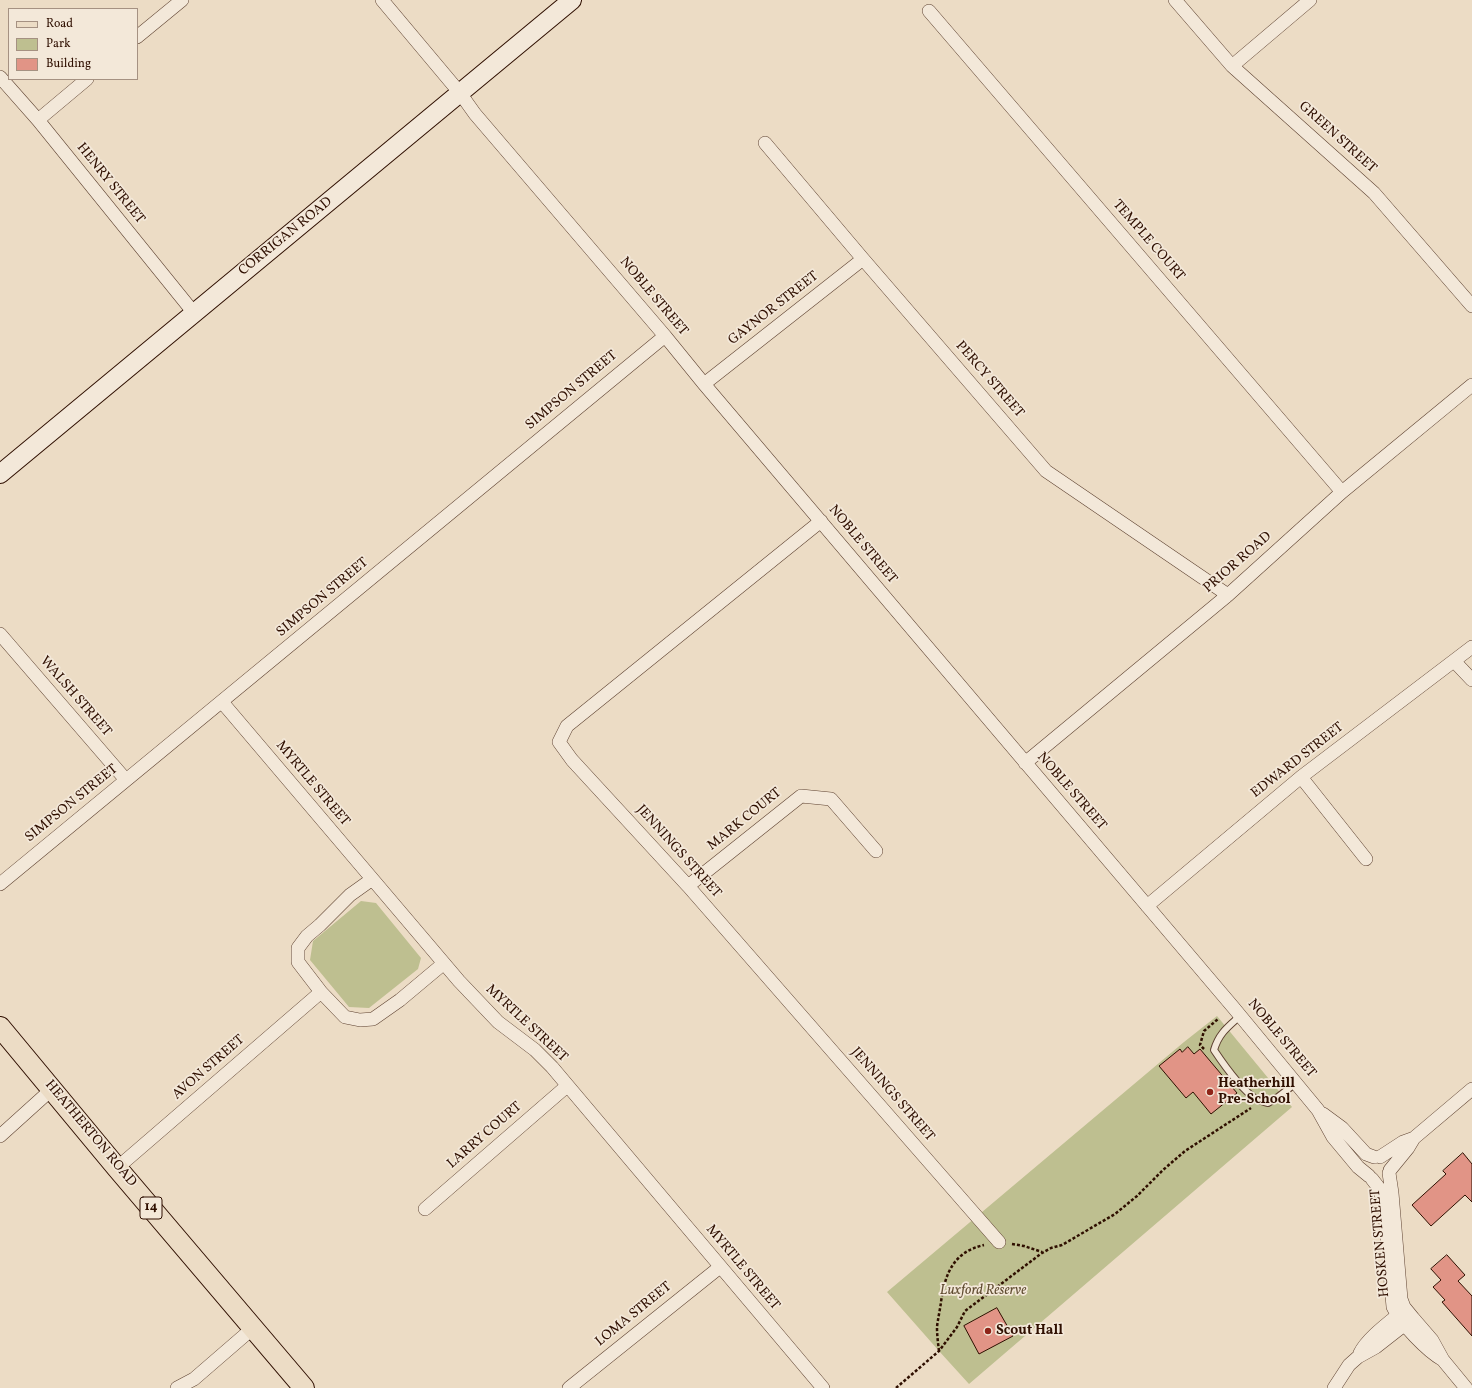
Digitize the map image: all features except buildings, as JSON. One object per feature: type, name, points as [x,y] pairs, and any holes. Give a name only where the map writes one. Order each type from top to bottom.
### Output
[{"type":"main road","name":"CORRIGAN ROAD","points":[[0,474],[572,0]]},
{"type":"main road","name":"HEATHERTON ROAD","points":[[0,1027],[117,1168],[304,1388]]},
{"type":"street","points":[[138,36],[182,0]]},
{"type":"street","name":"NOBLE STREET","points":[[382,0],[460,93],[475,114],[665,336],[704,384],[1240,1016],[1318,1110],[1333,1137],[1355,1164],[1371,1178]]},
{"type":"street","name":"GREEN STREET","points":[[1175,0],[1232,66],[1374,193],[1472,306]]},
{"type":"street","points":[[1232,66],[1310,0]]},
{"type":"street","name":"TEMPLE COURT","points":[[929,11],[1342,492]]},
{"type":"street","name":"HENRY STREET","points":[[0,77],[38,120],[194,313]]},
{"type":"street","points":[[38,120],[85,80]]},
{"type":"street","name":"PERCY STREET","points":[[765,143],[1046,471],[1228,595]]},
{"type":"street","name":"GAYNOR STREET","points":[[704,384],[863,259]]},
{"type":"street","name":"SIMPSON STREET","points":[[0,884],[665,336]]},
{"type":"street","name":"PRIOR ROAD","points":[[1025,763],[1228,595],[1342,492],[1472,385]]},
{"type":"street","name":"JENNINGS STREET","points":[[820,521],[567,726],[559,742],[572,760],[688,886],[998,1242]]},
{"type":"street","name":"WALSH STREET","points":[[0,634],[126,780]]},
{"type":"street","name":"EDWARD STREET","points":[[1147,906],[1301,777],[1472,647]]},
{"type":"street","points":[[1454,661],[1472,680]]},
{"type":"street","name":"MYRTLE STREET","points":[[222,702],[443,964],[498,1022],[535,1050],[552,1067],[824,1388]]},
{"type":"street","points":[[1301,777],[1366,859]]},
{"type":"street","name":"MARK COURT","points":[[688,886],[801,796],[831,798],[876,851]]},
{"type":"street","points":[[371,880],[350,895],[307,936],[298,948],[298,962],[321,992],[345,1017],[360,1020],[373,1019],[400,1000],[443,964]]},
{"type":"street","name":"AVON STREET","points":[[117,1168],[321,992]]},
{"type":"street","name":"LARRY COURT","points":[[425,1209],[567,1086]]},
{"type":"street","points":[[0,1136],[52,1089]]},
{"type":"street","points":[[1414,1138],[1403,1142],[1368,1162],[1367,1173],[1371,1178],[1380,1180],[1387,1177],[1414,1138],[1472,1089]]},
{"type":"street","name":"NOBLE STREET","points":[[1318,1110],[1342,1128],[1366,1154],[1377,1157]]},
{"type":"street","points":[[1377,1157],[1384,1158],[1389,1163],[1390,1172]]},
{"type":"street","name":"HOSKEN STREET","points":[[1390,1172],[1401,1299],[1405,1317]]},
{"type":"street","name":"HOSKEN STREET","points":[[1371,1178],[1379,1188],[1384,1203],[1393,1306],[1405,1317],[1427,1348],[1443,1360],[1466,1388]]},
{"type":"street","name":"LOMA STREET","points":[[569,1388],[720,1267]]},
{"type":"street","name":"HOSKEN STREET","points":[[1334,1388],[1350,1365],[1358,1357],[1362,1348],[1405,1317]]},
{"type":"street","points":[[177,1388],[194,1379],[253,1328]]},
{"type":"lane","points":[[1240,1016],[1217,1040],[1214,1050],[1225,1066],[1250,1094],[1257,1100],[1268,1103],[1296,1083]]},
{"type":"path","points":[[896,1388],[939,1351],[957,1327],[965,1311],[1042,1252],[1062,1244],[1115,1214],[1137,1196],[1185,1151],[1250,1108],[1256,1110]]},
{"type":"path","points":[[939,1351],[937,1328],[944,1284],[950,1269],[960,1257],[969,1250],[998,1242],[1024,1246],[1042,1252]]},
{"type":"green space","points":[[361,901],[376,903],[421,958],[418,969],[369,1008],[349,1007],[310,960],[313,941]]},
{"type":"green space","name":"Luxford Reserve","points":[[1217,1016],[1292,1107],[969,1384],[887,1292],[1184,1042]]},
{"type":"place","name":"Heatherhill Pre-School","points":[[1210,1092]]},
{"type":"place","name":"Scout Hall","points":[[988,1331]]}]
